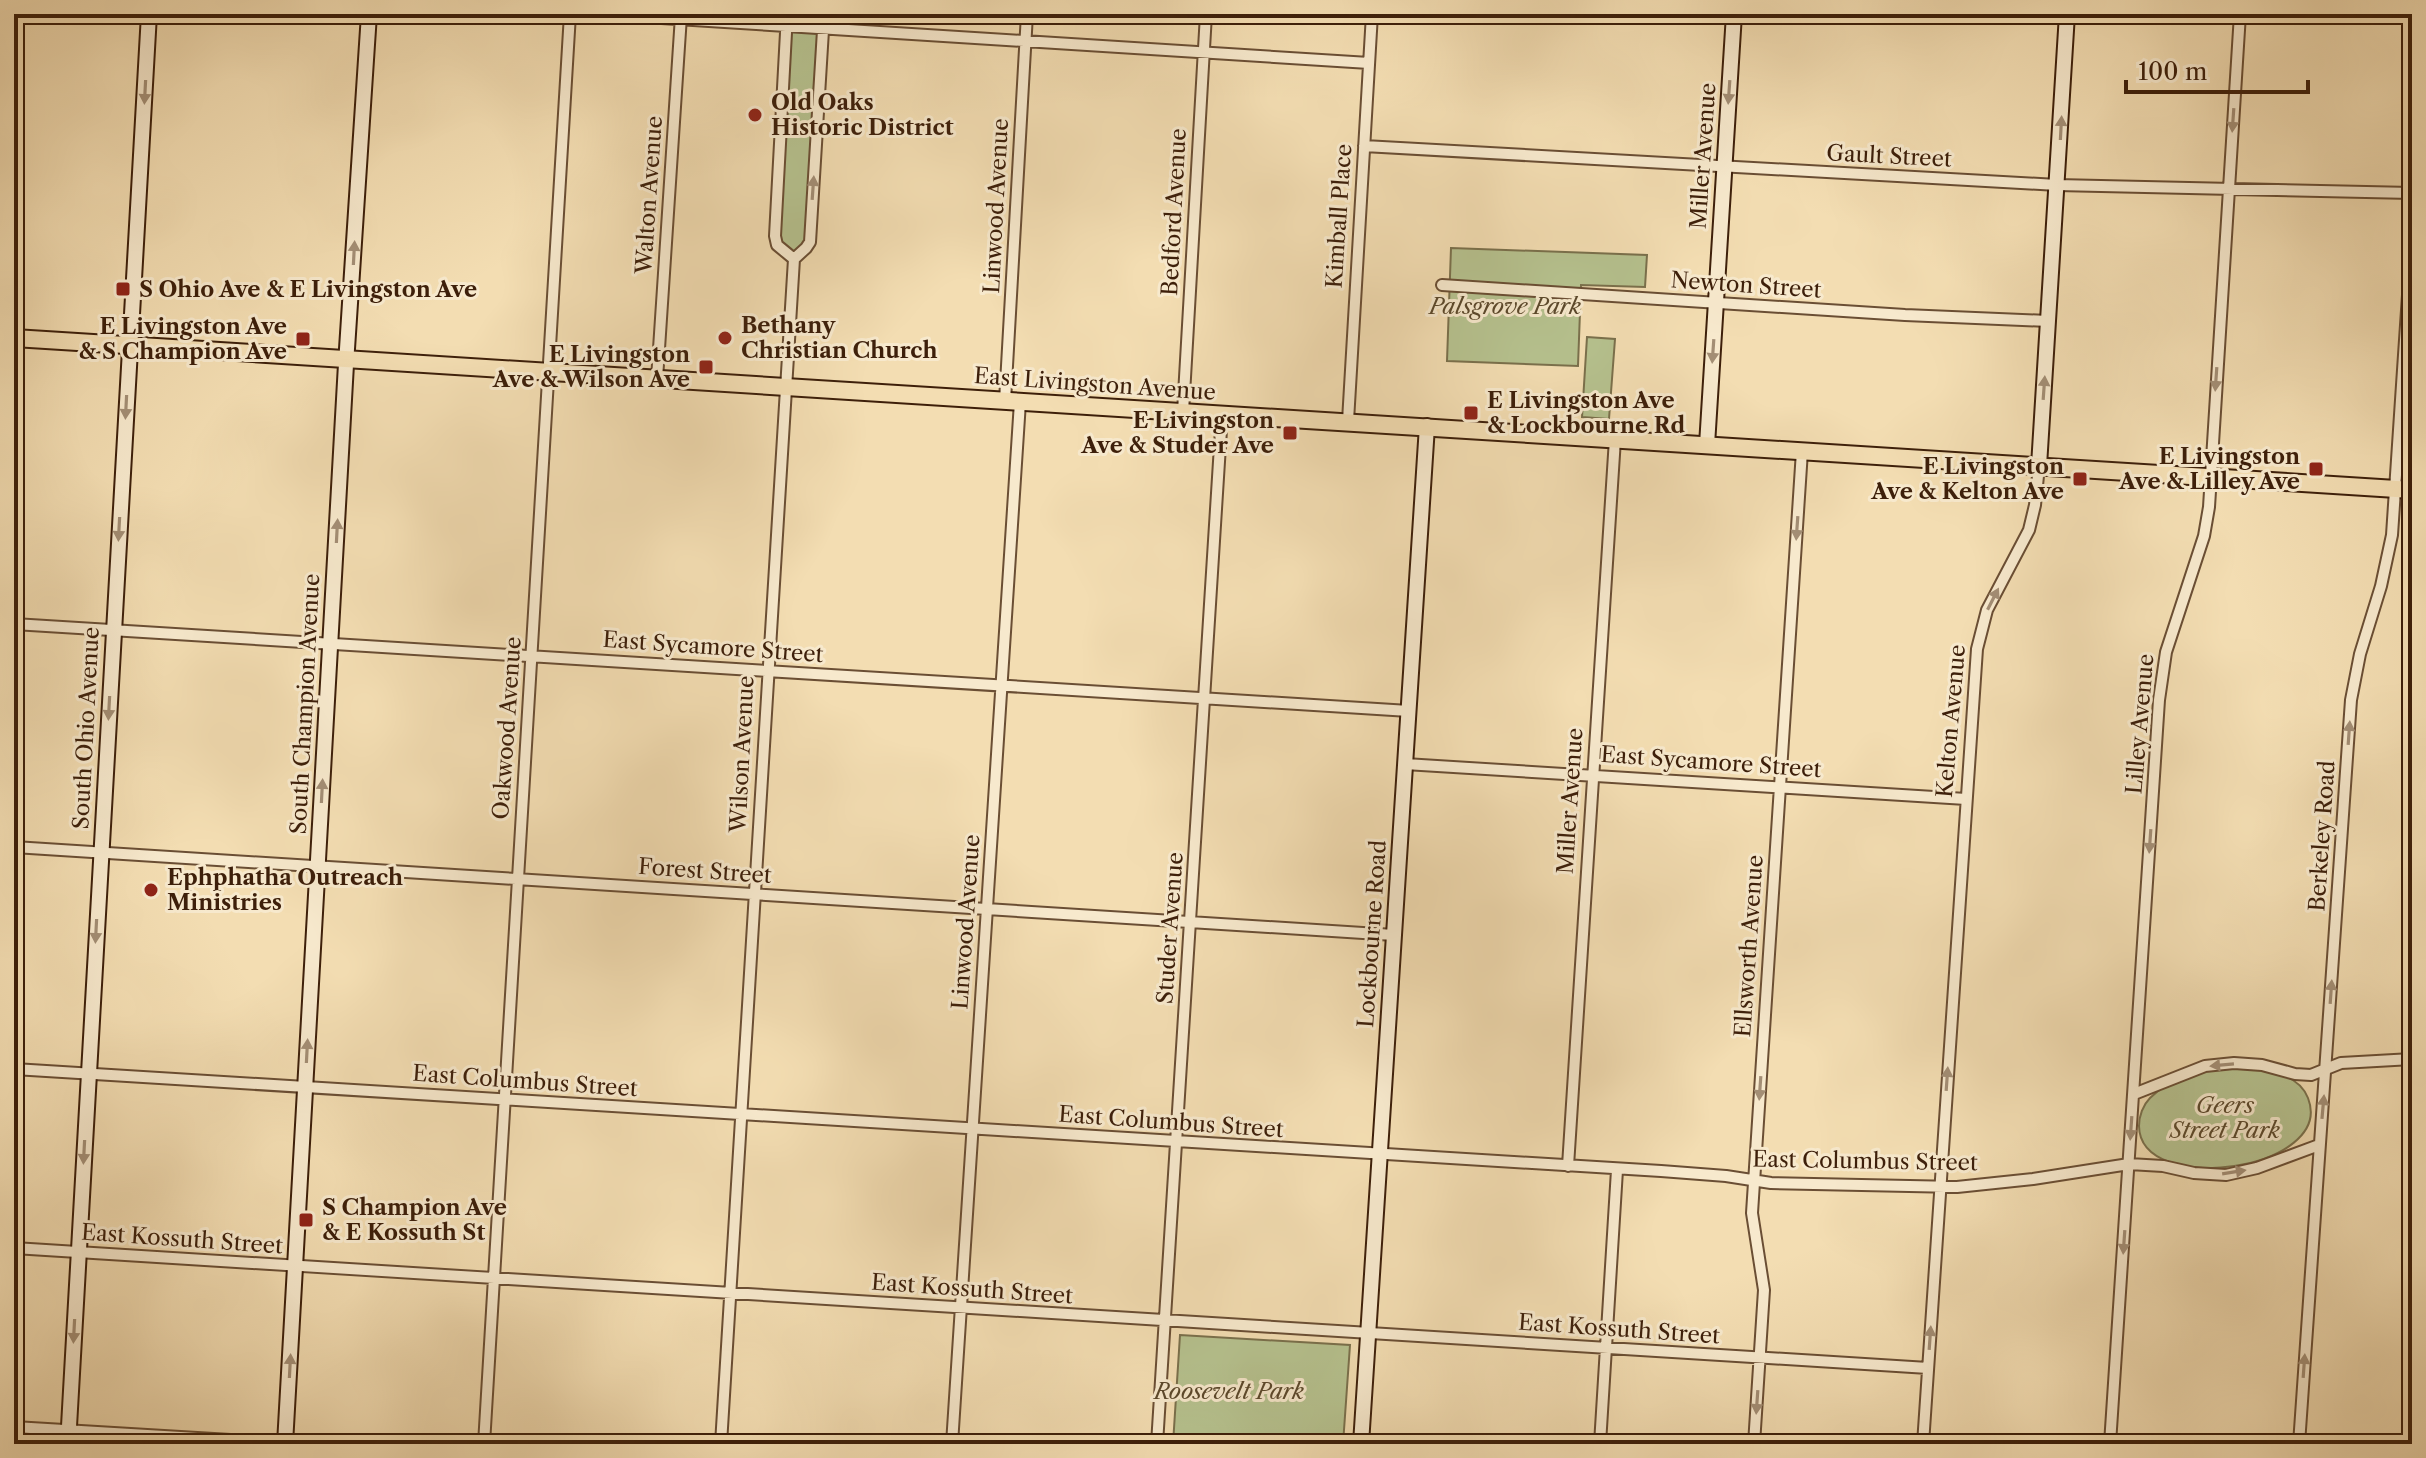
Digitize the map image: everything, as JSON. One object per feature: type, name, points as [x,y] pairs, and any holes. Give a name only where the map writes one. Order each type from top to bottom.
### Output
[{"type":"main road","name":"East Livingston Avenue","points":[[14,338],[2404,489]]},
{"type":"street","name":"South Ohio Avenue","points":[[68,1437],[149,14]]},
{"type":"street","name":"South Champion Avenue","points":[[285,1444],[369,14]]},
{"type":"street","name":"Oakwood Avenue","points":[[484,1444],[570,14]]},
{"type":"street","points":[[598,14],[787,20],[823,28],[1369,63]]},
{"type":"street","name":"Wilson Avenue","points":[[721,1444],[794,259],[810,242],[824,14]]},
{"type":"street","name":"Linwood Avenue","points":[[952,1444],[1001,685],[1027,14]]},
{"type":"street","name":"Bedford Avenue","points":[[1183,412],[1206,14]]},
{"type":"street","name":"Kimball Place","points":[[1348,421],[1372,14]]},
{"type":"street","name":"Miller Avenue","points":[[1707,445],[1734,14]]},
{"type":"street","name":"Kelton Avenue","points":[[1923,1444],[1977,649],[1987,610],[2029,530],[2035,505],[2067,14]]},
{"type":"street","name":"Lilley Avenue","points":[[2110,1444],[2163,670],[2173,625],[2204,536],[2240,14]]},
{"type":"street","name":"Walton Avenue","points":[[657,379],[681,17]]},
{"type":"street","points":[[787,20],[775,236],[777,245],[794,259]]},
{"type":"street","name":"Gault Street","points":[[1364,146],[2057,185],[2412,193]]},
{"type":"street","name":"Berkeley Road","points":[[2299,1444],[2351,700],[2360,654],[2404,489],[2412,235]]},
{"type":"street","name":"Newton Street","points":[[1442,285],[1905,315],[2048,321]]},
{"type":"street","name":"Studer Avenue","points":[[1157,1444],[1222,414]]},
{"type":"street","name":"Lockbourne Road","points":[[1361,1444],[1409,711],[1418,523],[1427,426]]},
{"type":"street","name":"Miller Avenue","points":[[1568,1166],[1615,439]]},
{"type":"street","name":"Ellsworth Avenue","points":[[1754,1444],[1764,1290],[1753,1223],[1754,1181],[1802,451]]},
{"type":"street","name":"East Sycamore Street","points":[[14,624],[1409,711]]},
{"type":"street","name":"East Sycamore Street","points":[[1405,764],[1966,799]]},
{"type":"street","name":"Forest Street","points":[[14,847],[1394,935]]},
{"type":"street","points":[[2134,1094],[2205,1066],[2234,1063],[2262,1065],[2311,1075],[2341,1063],[2412,1059]]},
{"type":"street","name":"East Columbus Street","points":[[14,1069],[1726,1176],[1754,1181],[1940,1187],[2011,1182],[2129,1164],[2226,1175],[2257,1168],[2319,1145]]},
{"type":"street","points":[[1600,1444],[1617,1170]]},
{"type":"street","name":"East Kossuth Street","points":[[14,1248],[1928,1368]]},
{"type":"street","points":[[14,1427],[68,1437],[296,1444]]},
{"type":"green space","points":[[789,14],[821,14],[807,244],[793,258],[776,236]]},
{"type":"green space","name":"Palsgrove Park","points":[[1451,248],[1647,255],[1645,287],[1581,285],[1578,366],[1447,361]]},
{"type":"green space","points":[[1587,337],[1615,339],[1609,419],[1582,417]]},
{"type":"green space","name":"Geers Street Park","points":[[2234,1067],[2286,1076],[2303,1089],[2308,1098],[2309,1123],[2294,1143],[2267,1157],[2234,1166],[2200,1168],[2170,1162],[2148,1148],[2139,1126],[2142,1111],[2150,1098],[2189,1075]]},
{"type":"green space","name":"Roosevelt Park","points":[[1180,1335],[1350,1345],[1343,1444],[1173,1444]]},
{"type":"place","name":"Old Oaks Historic District","points":[[755,115]]},
{"type":"place","name":"S Ohio Ave & E Livingston Ave","points":[[123,289]]},
{"type":"place","name":"Bethany Christian Church","points":[[725,338]]},
{"type":"place","name":"E Livingston Ave & S Champion Ave","points":[[303,339]]},
{"type":"place","name":"E Livingston Ave & Wilson Ave","points":[[706,367]]},
{"type":"place","name":"E Livingston Ave & Lockbourne Rd","points":[[1471,413]]},
{"type":"place","name":"E Livingston Ave & Studer Ave","points":[[1290,433]]},
{"type":"place","name":"E Livingston Ave & Lilley Ave","points":[[2316,469]]},
{"type":"place","name":"E Livingston Ave & Kelton Ave","points":[[2080,479]]},
{"type":"place","name":"Ephphatha Outreach Ministries","points":[[151,890]]},
{"type":"place","name":"S Champion Ave & E Kossuth St","points":[[306,1220]]}]
